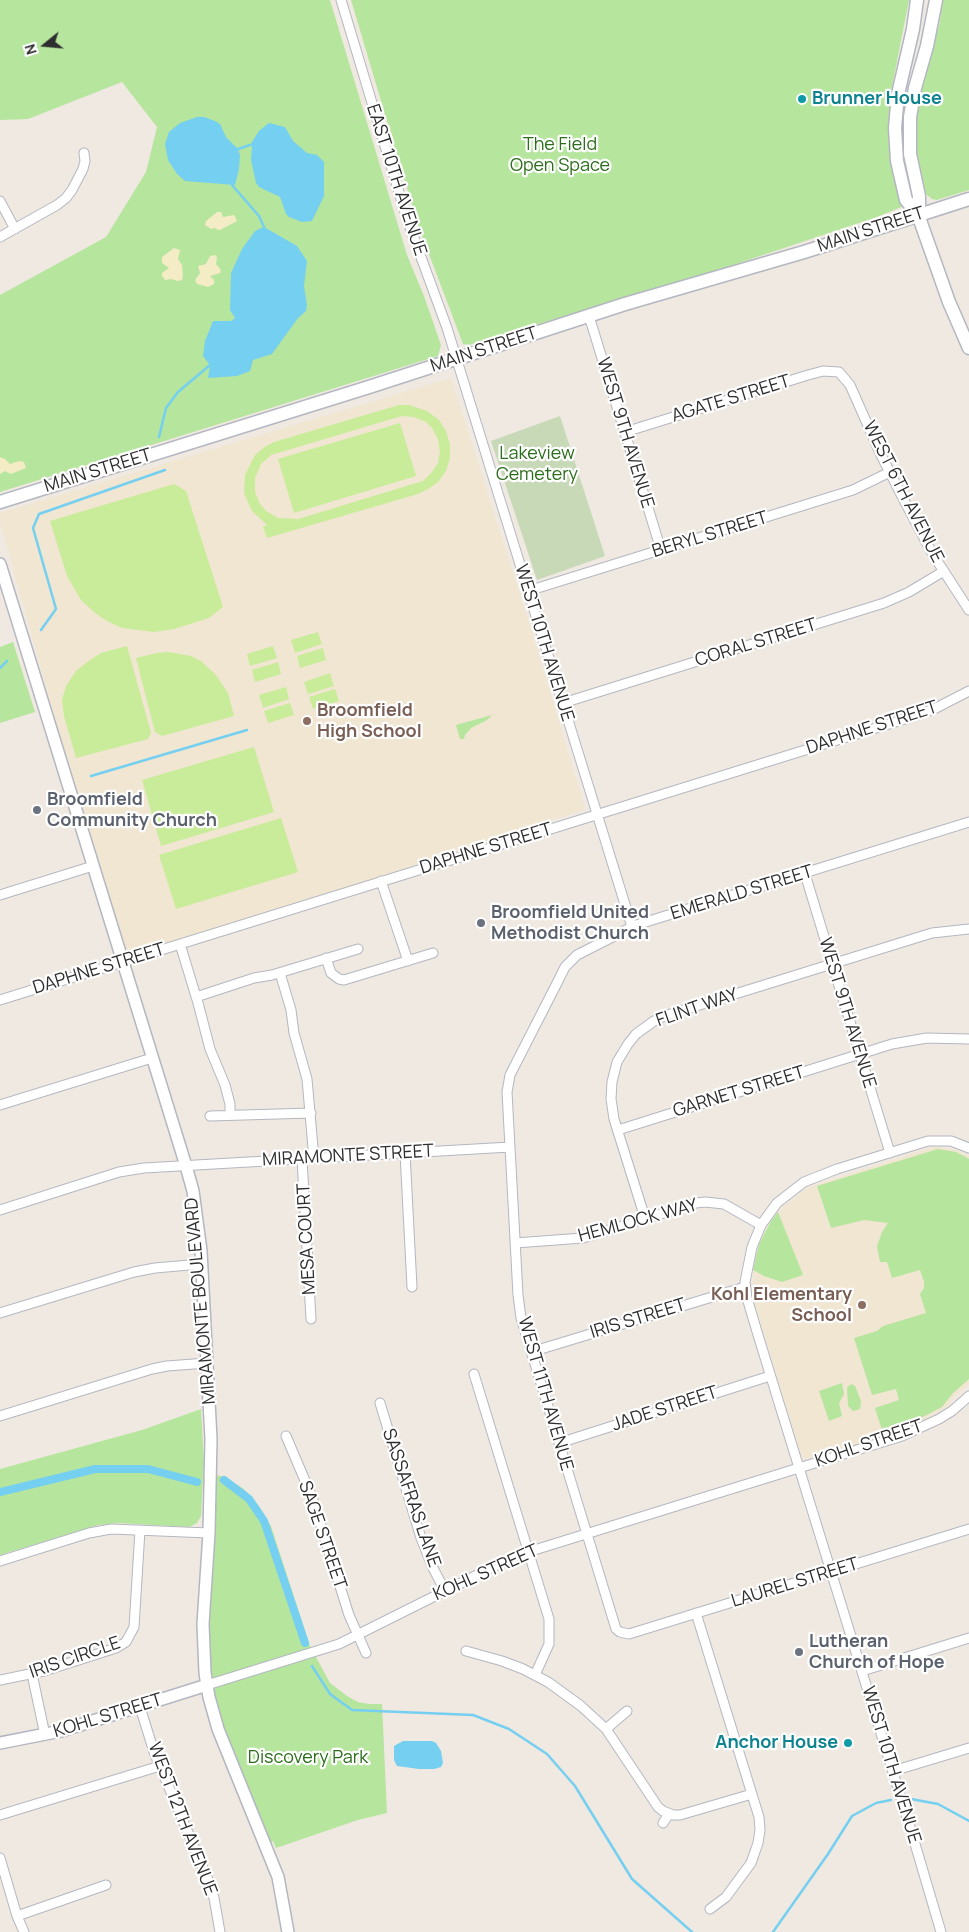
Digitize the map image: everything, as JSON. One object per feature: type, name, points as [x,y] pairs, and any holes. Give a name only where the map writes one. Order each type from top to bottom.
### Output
[{"type":"main road","points":[[917,0],[898,94],[895,128],[897,161],[906,200],[919,215]]},
{"type":"main road","points":[[936,0],[910,117],[910,154],[919,196],[919,215],[943,286],[969,348]]},
{"type":"main road","name":"MAIN STREET","points":[[0,502],[589,316],[969,199]]},
{"type":"street","name":"EAST 10TH AVENUE","points":[[341,0],[409,227],[440,307],[457,359]]},
{"type":"street","points":[[0,237],[57,205],[69,194],[83,169],[85,161],[84,152]]},
{"type":"street","points":[[0,201],[15,228]]},
{"type":"street","name":"WEST 9TH AVENUE","points":[[589,316],[661,550]]},
{"type":"street","name":"WEST 10TH AVENUE","points":[[457,359],[632,927]]},
{"type":"street","name":"AGATE STREET","points":[[625,432],[808,375],[823,371],[839,372]]},
{"type":"street","name":"WEST 6TH AVENUE","points":[[839,372],[850,385],[909,510],[969,610]]},
{"type":"street","name":"BERYL STREET","points":[[528,591],[852,490],[890,472]]},
{"type":"street","name":"MIRAMONTE BOULEVARD","points":[[0,564],[3,586],[93,866],[186,1166],[198,1221],[211,1439],[209,1533],[202,1642],[207,1685],[221,1737],[273,1861],[282,1891],[288,1932]]},
{"type":"street","name":"CORAL STREET","points":[[562,703],[884,603],[909,592],[944,571]]},
{"type":"street","name":"DAPHNE STREET","points":[[0,1000],[918,715],[969,691]]},
{"type":"street","name":"EMERALD STREET","points":[[510,1147],[507,1092],[510,1075],[565,967],[577,955],[632,927],[969,822]]},
{"type":"street","points":[[0,895],[93,866]]},
{"type":"street","name":"WEST 9TH AVENUE","points":[[805,874],[890,1152]]},
{"type":"street","points":[[382,882],[408,961]]},
{"type":"street","name":"FLINT WAY","points":[[645,1218],[618,1130],[611,1100],[614,1073],[621,1054],[644,1027],[664,1016],[932,933],[969,929]]},
{"type":"street","points":[[180,944],[210,1049],[225,1086],[230,1104],[230,1115]]},
{"type":"street","points":[[196,997],[358,948]]},
{"type":"street","points":[[326,958],[331,973],[344,980],[433,953]]},
{"type":"street","points":[[280,973],[291,1010],[294,1033],[308,1079],[314,1158]]},
{"type":"street","name":"GARNET STREET","points":[[618,1130],[892,1044],[920,1039],[952,1037],[969,1039]]},
{"type":"street","points":[[0,1105],[152,1058]]},
{"type":"street","points":[[210,1116],[311,1113]]},
{"type":"street","points":[[761,1225],[777,1203],[804,1182],[837,1169],[935,1140],[951,1141],[969,1148]]},
{"type":"street","name":"MIRAMONTE STREET","points":[[0,1210],[119,1172],[144,1168],[510,1147]]},
{"type":"street","name":"WEST 11TH AVENUE","points":[[510,1147],[520,1309],[531,1352],[615,1625],[620,1632]]},
{"type":"street","points":[[405,1153],[412,1287]]},
{"type":"street","name":"MESA COURT","points":[[302,1159],[311,1319]]},
{"type":"street","name":"HEMLOCK WAY","points":[[516,1243],[583,1238],[696,1203],[713,1202],[724,1204],[761,1225]]},
{"type":"street","name":"WEST 10TH AVENUE","points":[[761,1225],[752,1248],[745,1287],[770,1376],[941,1932]]},
{"type":"street","points":[[0,1313],[134,1272],[155,1268],[202,1264]]},
{"type":"street","name":"IRIS STREET","points":[[531,1352],[745,1287]]},
{"type":"street","points":[[0,1416],[152,1369],[207,1363]]},
{"type":"street","points":[[474,1374],[545,1604],[550,1627],[546,1653],[535,1675]]},
{"type":"street","name":"JADE STREET","points":[[559,1443],[770,1376]]},
{"type":"street","name":"KOHL STREET","points":[[0,1743],[45,1735],[315,1653],[358,1635],[515,1556],[908,1433],[939,1419],[969,1396]]},
{"type":"street","name":"SASSAFRAS LANE","points":[[380,1403],[421,1538],[433,1568],[445,1590]]},
{"type":"street","name":"SAGE STREET","points":[[286,1436],[312,1497],[349,1615],[366,1654]]},
{"type":"street","points":[[0,1560],[89,1533],[111,1529],[209,1533]]},
{"type":"street","name":"LAUREL STREET","points":[[620,1632],[629,1634],[969,1529]]},
{"type":"street","name":"IRIS CIRCLE","points":[[0,1680],[32,1674],[132,1642],[140,1530]]},
{"type":"street","points":[[696,1613],[759,1817],[760,1830],[755,1854],[749,1866],[726,1897],[710,1909]]},
{"type":"street","points":[[862,1671],[969,1638]]},
{"type":"street","points":[[466,1651],[513,1664],[574,1699],[606,1729],[658,1807],[669,1814],[680,1815],[752,1794]]},
{"type":"street","points":[[32,1674],[45,1735]]},
{"type":"street","name":"WEST 12TH AVENUE","points":[[140,1706],[160,1766],[208,1880],[220,1932]]},
{"type":"street","points":[[606,1729],[627,1712]]},
{"type":"street","points":[[893,1771],[969,1748]]},
{"type":"street","points":[[0,1815],[160,1766]]},
{"type":"street","points":[[663,1823],[669,1814]]},
{"type":"street","points":[[0,1858],[17,1916],[24,1932]]},
{"type":"street","points":[[17,1916],[106,1885]]},
{"type":"shaded area","name":"Broomfield High School","points":[[451,378],[533,636],[584,806],[583,810],[123,962],[0,522],[0,513]]},
{"type":"shaded area","name":"Kohl Elementary School","points":[[939,1147],[957,1150],[969,1156],[969,1384],[954,1397],[949,1406],[924,1420],[876,1439],[805,1459],[801,1455],[753,1297],[753,1274],[759,1244],[771,1221],[783,1207],[809,1187],[929,1148]]},
{"type":"green space","points":[[0,0],[330,0],[407,255],[441,345],[438,356],[0,492],[0,295],[106,237],[146,172],[157,127],[122,82],[28,119],[0,120]]},
{"type":"green space","name":"The Field Open Space","points":[[351,0],[909,0],[891,92],[889,127],[904,206],[877,217],[727,267],[469,345],[463,344],[418,225]]},
{"type":"green space","points":[[943,0],[969,0],[969,190],[937,200],[932,199],[926,194],[917,162],[916,130],[919,92],[939,26]]},
{"type":"green space","points":[[399,405],[409,405],[427,411],[439,420],[446,431],[450,445],[450,458],[446,471],[438,482],[418,494],[267,538],[263,527],[267,525],[252,511],[244,493],[245,475],[255,455],[274,442]],"holes":[[[402,416],[414,417],[426,422],[432,428],[438,439],[440,451],[438,463],[423,481],[298,519],[278,518],[266,511],[260,504],[255,492],[255,478],[261,464],[271,455]]]},
{"type":"green space","name":"Lakeview Cemetery","points":[[560,416],[605,556],[537,580],[491,441]]},
{"type":"green space","points":[[400,423],[416,476],[294,513],[278,459]]},
{"type":"green space","points":[[174,484],[186,491],[223,607],[209,618],[174,629],[154,632],[122,628],[95,613],[81,600],[67,576],[50,521]]},
{"type":"green space","points":[[318,632],[322,644],[295,653],[291,640]]},
{"type":"green space","points":[[13,642],[35,712],[0,723],[0,647]]},
{"type":"green space","points":[[127,646],[151,733],[148,739],[76,758],[64,716],[62,700],[66,686],[76,671],[90,660],[101,653]]},
{"type":"green space","points":[[273,646],[277,658],[250,666],[247,654]]},
{"type":"green space","points":[[323,648],[326,660],[300,668],[297,656]]},
{"type":"green space","points":[[168,652],[191,656],[201,661],[216,675],[228,693],[234,716],[162,736],[155,732],[136,658]]},
{"type":"green space","points":[[278,662],[281,674],[255,682],[252,670]]},
{"type":"green space","points":[[330,673],[334,686],[308,694],[304,682]]},
{"type":"green space","points":[[286,687],[289,699],[263,708],[259,695]]},
{"type":"green space","points":[[335,689],[339,701],[313,709],[309,697]]},
{"type":"green space","points":[[290,703],[294,715],[268,723],[264,711]]},
{"type":"green space","points":[[492,715],[487,720],[471,728],[464,739],[460,739],[456,725]]},
{"type":"green space","points":[[254,747],[274,812],[161,846],[142,780]]},
{"type":"green space","points":[[281,818],[298,872],[176,909],[159,855]]},
{"type":"green space","points":[[938,1149],[956,1152],[969,1159],[969,1379],[953,1393],[942,1407],[907,1425],[883,1433],[875,1408],[899,1400],[896,1389],[872,1395],[854,1338],[877,1331],[883,1326],[926,1313],[920,1294],[924,1288],[924,1282],[920,1270],[892,1278],[887,1262],[880,1262],[877,1246],[882,1232],[888,1223],[864,1220],[831,1228],[817,1186]]},
{"type":"green space","points":[[778,1212],[803,1275],[782,1282],[753,1270],[759,1244]]},
{"type":"green space","points":[[842,1383],[844,1394],[839,1403],[842,1416],[829,1421],[819,1391]]},
{"type":"green space","points":[[851,1384],[855,1386],[861,1401],[860,1409],[853,1411],[848,1406],[847,1388]]},
{"type":"green space","points":[[201,1409],[204,1462],[201,1516],[197,1523],[189,1527],[118,1523],[98,1525],[0,1555],[0,1469],[142,1430]]},
{"type":"green space","name":"Discovery Park","points":[[211,1474],[225,1477],[244,1489],[259,1506],[271,1526],[310,1646],[330,1683],[358,1702],[382,1704],[387,1813],[358,1820],[276,1848],[273,1841],[267,1845],[232,1766],[205,1673]]},
{"type":"sand","points":[[217,212],[221,212],[223,217],[234,215],[237,221],[220,230],[211,229],[205,225],[206,221]]},
{"type":"sand","points":[[174,248],[180,250],[178,259],[182,265],[182,280],[165,280],[162,273],[169,268],[162,263],[162,257]]},
{"type":"sand","points":[[215,255],[217,257],[216,264],[221,270],[220,273],[210,276],[214,280],[214,284],[208,287],[197,284],[195,280],[200,273],[198,266],[206,264],[210,256]]},
{"type":"sand","points":[[0,457],[10,464],[19,461],[24,462],[26,468],[11,474],[5,471],[0,474]]},
{"type":"water","points":[[197,117],[204,117],[220,124],[226,137],[238,149],[240,155],[239,169],[235,185],[185,181],[177,174],[168,160],[165,144],[169,132],[180,123]]},
{"type":"water","points":[[269,123],[285,127],[293,141],[307,153],[317,155],[324,162],[324,196],[312,221],[302,222],[289,217],[286,214],[280,197],[259,187],[256,183],[251,160],[252,146],[250,145],[259,131]]},
{"type":"water","points":[[264,227],[297,246],[307,261],[304,286],[306,311],[298,318],[272,354],[253,360],[250,371],[237,376],[208,378],[210,365],[203,356],[205,341],[213,321],[231,321],[235,318],[230,310],[231,273],[242,249],[255,231]]},
{"type":"water","points":[[403,1741],[432,1741],[436,1743],[441,1751],[443,1763],[441,1767],[419,1769],[397,1766],[394,1760],[394,1746]]},
{"type":"waterway","points":[[238,149],[250,145]]},
{"type":"waterway","points":[[232,185],[259,216],[264,227]]},
{"type":"waterway","points":[[159,437],[166,408],[178,392],[210,365]]},
{"type":"waterway","points":[[41,630],[56,609],[33,528],[39,514],[165,470]]},
{"type":"waterway","points":[[0,668],[7,661]]},
{"type":"waterway","points":[[91,776],[247,730]]},
{"type":"waterway","points":[[0,1492],[95,1469],[148,1469],[197,1482]]},
{"type":"waterway","points":[[224,1480],[249,1499],[264,1521],[305,1643]]},
{"type":"waterway","points":[[312,1666],[330,1694],[352,1710],[473,1715],[509,1729],[547,1754],[575,1786],[632,1879],[692,1932]]},
{"type":"waterway","points":[[911,1799],[938,1804],[969,1821]]},
{"type":"waterway","points":[[773,1932],[828,1854],[852,1816],[876,1803],[891,1800]]},
{"type":"place","name":"Brunner House","points":[[802,99]]},
{"type":"place","name":"Broomfield High School","points":[[307,721]]},
{"type":"place","name":"Broomfield Community Church","points":[[37,810]]},
{"type":"place","name":"Broomfield United Methodist Church","points":[[481,923]]},
{"type":"place","name":"Kohl Elementary School","points":[[862,1305]]},
{"type":"place","name":"Lutheran Church of Hope","points":[[799,1652]]},
{"type":"place","name":"Anchor House","points":[[848,1743]]}]
